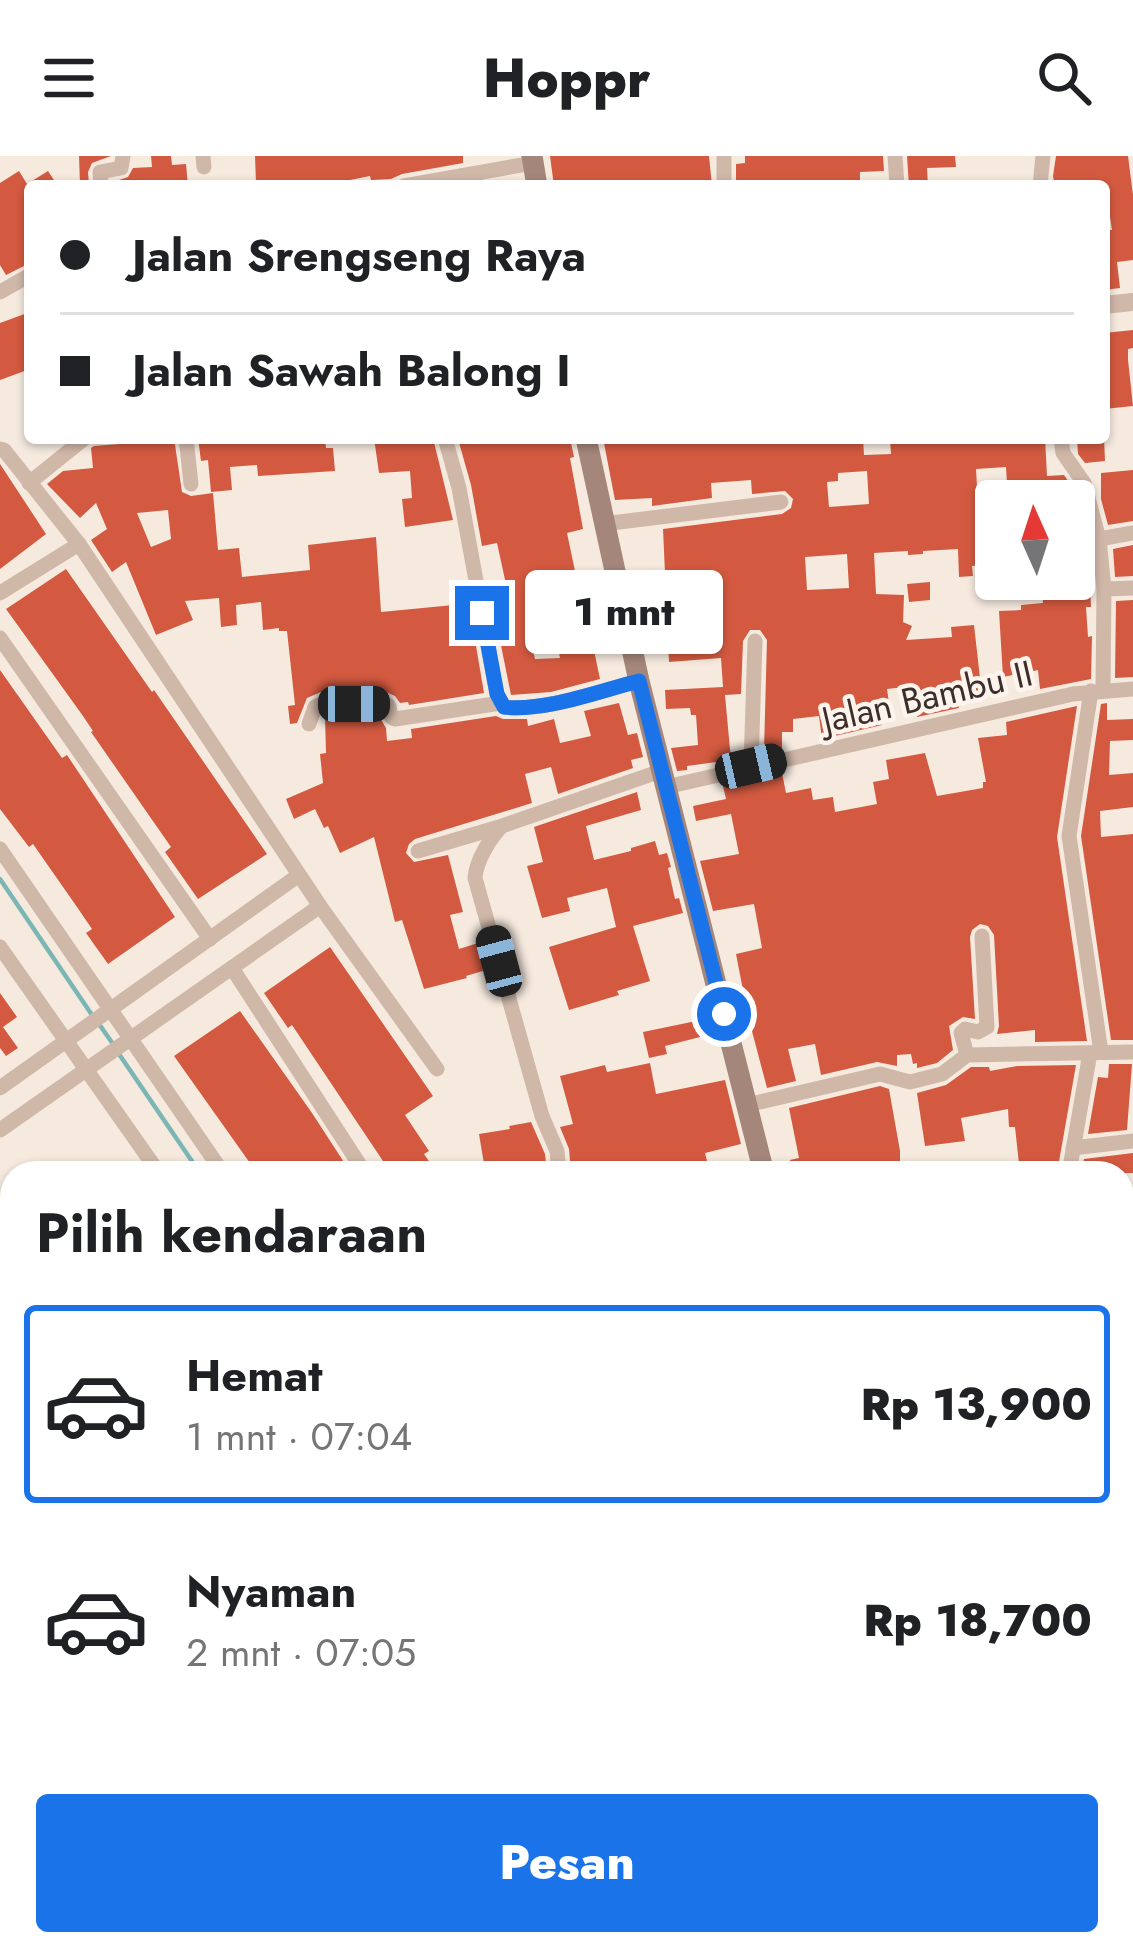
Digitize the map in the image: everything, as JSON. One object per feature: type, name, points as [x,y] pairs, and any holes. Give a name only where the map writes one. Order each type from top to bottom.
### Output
[{"type":"main road","points":[[587,444],[639,681],[747,1105],[756,1161]]},
{"type":"street","points":[[101,180],[100,172],[123,167],[123,156]]},
{"type":"street","points":[[432,180],[532,159]]},
{"type":"street","points":[[29,484],[78,444]]},
{"type":"street","points":[[187,444],[191,484]]},
{"type":"street","points":[[447,444],[497,694],[504,707],[519,708],[639,681]]},
{"type":"street","points":[[1062,444],[1084,483],[1099,538],[1104,589],[1097,690],[1069,836],[1095,1052],[1070,1161]]},
{"type":"street","points":[[0,449],[79,544],[320,906],[437,1070]]},
{"type":"street","points":[[604,524],[781,502]]},
{"type":"street","points":[[1099,538],[1133,533]]},
{"type":"street","points":[[0,593],[79,544]]},
{"type":"street","points":[[1104,589],[1133,588]]},
{"type":"street","points":[[0,638],[210,939]]},
{"type":"street","points":[[751,766],[755,641]]},
{"type":"street","name":"Jalan Bambu II","points":[[418,850],[664,779],[751,766],[1097,690],[1133,688]]},
{"type":"street","points":[[310,724],[315,707],[322,704],[385,704],[395,719],[501,703]]},
{"type":"street","points":[[502,826],[478,863],[475,878],[557,1161]]},
{"type":"street","points":[[0,849],[215,1161]]},
{"type":"street","points":[[0,1088],[299,875]]},
{"type":"street","points":[[0,1130],[320,906]]},
{"type":"street","points":[[967,1055],[961,1033],[987,1028],[982,936]]},
{"type":"street","points":[[0,947],[151,1161]]},
{"type":"street","points":[[232,968],[357,1161]]},
{"type":"street","points":[[747,1105],[880,1074],[910,1082],[942,1073],[967,1055],[1133,1052]]},
{"type":"street","points":[[1072,1148],[1133,1141]]},
{"type":"building","points":[[79,156],[111,156],[92,163],[89,180],[80,180]]},
{"type":"building","points":[[151,156],[171,156],[172,165],[186,164],[187,180],[119,180],[133,168],[152,167]]},
{"type":"building","points":[[255,156],[463,156],[463,163],[391,179],[256,180]]},
{"type":"building","points":[[550,156],[709,156],[711,180],[553,180]]},
{"type":"building","points":[[745,156],[883,156],[884,171],[860,172],[860,180],[736,180],[736,164],[745,163]]},
{"type":"building","points":[[907,156],[955,156],[956,167],[927,168],[928,180],[909,180]]},
{"type":"building","points":[[1056,156],[1128,156],[1133,260],[1117,262],[1120,288],[1110,289],[1110,180],[1054,180]]},
{"type":"building","points":[[19,171],[25,180],[24,266],[6,275],[0,265],[0,183]]},
{"type":"building","points":[[48,171],[54,180],[33,180]]},
{"type":"building","points":[[24,314],[24,371],[0,380],[0,323]]},
{"type":"building","points":[[1133,330],[1128,360],[1133,406],[1110,408],[1110,332]]},
{"type":"building","points":[[175,444],[182,492],[191,496],[213,493],[218,550],[239,548],[242,577],[310,570],[308,545],[376,537],[381,612],[464,604],[467,641],[475,640],[484,693],[409,705],[386,692],[321,692],[307,698],[297,723],[290,724],[288,706],[295,705],[287,631],[263,630],[261,602],[236,605],[237,625],[221,627],[219,598],[185,601],[193,620],[156,635],[126,562],[112,572],[91,540],[107,529],[96,503],[80,518],[47,484],[63,471],[93,468],[94,446]],"holes":[[[168,510],[171,539],[151,547],[137,513]]]},
{"type":"building","points":[[199,444],[326,444],[333,448],[335,471],[258,476],[257,465],[230,467],[232,490],[211,492],[208,460],[201,461]]},
{"type":"building","points":[[375,444],[434,444],[453,520],[405,527],[402,499],[412,498],[410,471],[379,473]]},
{"type":"building","points":[[459,444],[571,444],[583,529],[567,533],[575,571],[569,572],[577,614],[586,612],[600,679],[551,692],[511,695],[492,601],[509,598],[497,543],[482,546]],"holes":[[[552,618],[560,658],[535,659],[527,623]]]},
{"type":"building","points":[[604,444],[863,444],[864,455],[891,454],[890,444],[1045,444],[1047,476],[1064,475],[1067,480],[1007,480],[1006,467],[976,469],[973,576],[959,577],[958,549],[908,555],[908,551],[874,553],[876,594],[904,595],[903,622],[912,626],[906,640],[952,637],[951,627],[974,625],[982,696],[958,699],[959,708],[917,717],[914,686],[887,689],[890,710],[881,711],[882,725],[822,739],[819,716],[793,719],[793,732],[782,732],[782,748],[764,750],[767,640],[760,630],[750,630],[743,641],[741,694],[725,695],[731,760],[677,771],[671,748],[698,745],[696,715],[691,715],[690,708],[666,709],[665,690],[723,687],[721,658],[669,662],[663,529],[782,514],[791,508],[793,499],[785,491],[752,494],[751,480],[711,483],[712,498],[652,506],[652,498],[615,500]],"holes":[[[867,471],[869,504],[829,507],[827,482],[838,481],[838,473]],[[847,554],[849,588],[807,590],[805,557]]]},
{"type":"building","points":[[1077,444],[1104,444],[1105,461],[1085,463]]},
{"type":"building","points":[[0,464],[46,534],[0,569]]},
{"type":"building","points":[[1133,470],[1133,521],[1108,525],[1101,473]]},
{"type":"building","points":[[1133,545],[1133,576],[1115,577],[1113,549]]},
{"type":"building","points":[[66,569],[267,854],[198,899],[165,852],[171,847],[6,609]]},
{"type":"building","points":[[930,582],[930,600],[909,602],[907,584]]},
{"type":"building","points":[[1091,600],[1091,607],[1086,607],[1088,637],[1092,636],[1091,679],[1040,689],[1038,670],[1003,677],[999,611]]},
{"type":"building","points":[[1133,600],[1133,677],[1115,678],[1116,601]]},
{"type":"building","points":[[0,670],[62,758],[67,755],[175,917],[108,964],[86,933],[92,929],[77,907],[33,844],[29,847],[0,809]]},
{"type":"building","points":[[619,703],[628,735],[637,733],[643,757],[631,760],[633,768],[558,794],[551,767],[525,774],[532,803],[409,844],[406,853],[414,862],[448,855],[463,912],[450,915],[459,949],[478,943],[486,970],[467,978],[424,989],[402,920],[395,922],[374,837],[340,853],[315,809],[294,819],[286,799],[323,783],[320,754],[326,753],[325,716],[379,716],[387,741],[412,738],[411,729],[496,716],[527,719],[528,726],[554,719],[560,743],[591,736],[584,711]]},
{"type":"building","points":[[1107,703],[1107,720],[1133,719],[1133,740],[1110,741],[1109,775],[1133,773],[1133,807],[1100,811],[1101,837],[1133,834],[1133,1040],[1111,1040],[1081,836],[1101,704]]},
{"type":"building","points":[[1077,706],[1057,837],[1087,1041],[1035,1042],[1035,1030],[997,1034],[994,935],[980,924],[970,937],[975,1019],[963,1017],[949,1026],[953,1050],[937,1063],[917,1068],[911,1054],[897,1055],[897,1066],[877,1062],[821,1075],[815,1044],[788,1049],[796,1081],[767,1088],[736,954],[762,948],[754,904],[713,911],[700,861],[739,854],[731,814],[696,821],[693,806],[726,799],[723,786],[782,773],[786,793],[811,788],[813,800],[833,797],[835,812],[877,804],[873,782],[889,779],[886,760],[925,753],[937,796],[983,788],[978,738],[1007,735],[1006,722]]},
{"type":"building","points":[[637,792],[641,810],[586,826],[594,860],[655,841],[659,855],[667,853],[675,899],[679,898],[683,913],[633,926],[650,981],[569,1010],[549,947],[616,927],[607,888],[567,898],[570,911],[542,918],[527,866],[543,862],[534,827]]},
{"type":"building","points":[[330,947],[433,1096],[405,1115],[429,1151],[424,1154],[429,1161],[383,1161],[292,1025],[288,1028],[264,993]]},
{"type":"building","points":[[0,993],[17,1017],[3,1027],[18,1048],[6,1056],[0,1048]]},
{"type":"building","points":[[240,1011],[343,1161],[248,1161],[174,1056]]},
{"type":"building","points":[[696,1021],[700,1037],[665,1046],[667,1054],[649,1058],[643,1032]]},
{"type":"building","points":[[650,1063],[656,1094],[725,1080],[741,1144],[705,1153],[707,1161],[570,1161],[560,1127],[573,1124],[560,1076],[605,1065],[607,1072]]},
{"type":"building","points":[[1109,1064],[1132,1064],[1127,1130],[1088,1134],[1098,1077],[1108,1078]]},
{"type":"building","points":[[1076,1065],[1059,1161],[1019,1161],[1008,1109],[961,1118],[965,1141],[925,1146],[917,1093],[946,1085],[971,1067],[989,1067],[990,1071]]},
{"type":"building","points":[[880,1086],[889,1089],[900,1161],[790,1161],[799,1158],[789,1108]]},
{"type":"building","points":[[531,1122],[546,1161],[484,1161],[479,1134]]},
{"type":"building","points":[[1133,1153],[1133,1161],[1084,1159]]},
{"type":"waterway","points":[[0,879],[92,1015]]},
{"type":"waterway","points":[[99,1024],[113,1044]]},
{"type":"waterway","points":[[119,1054],[192,1161]]},
{"type":"route","points":[[482,613],[497,694],[504,707],[562,700],[639,681],[724,1014]]}]
